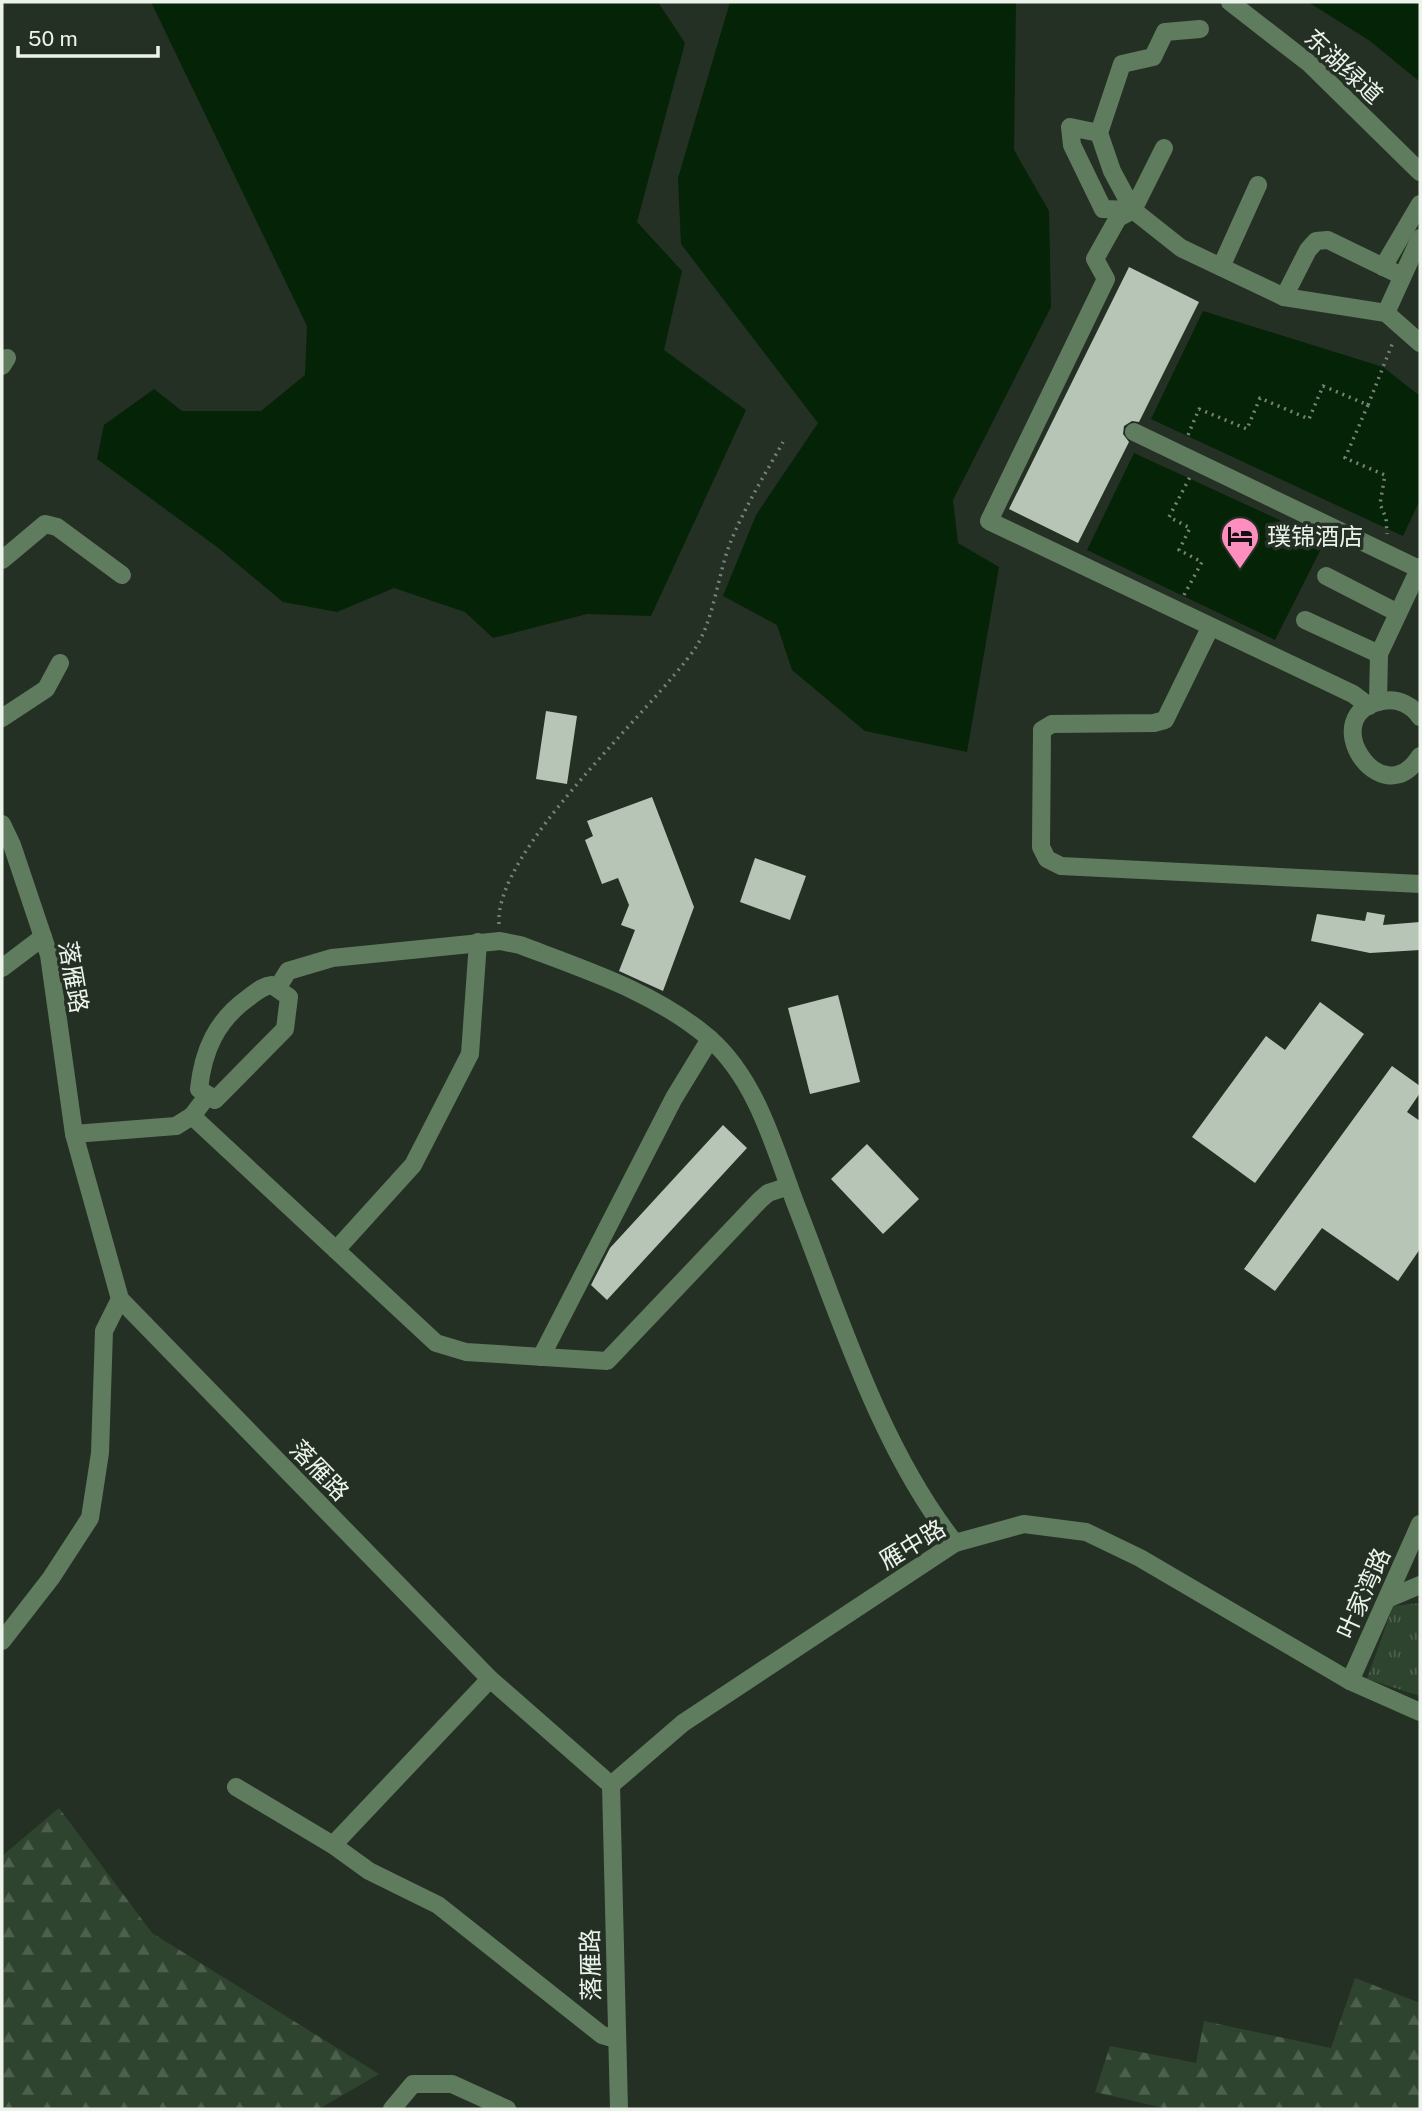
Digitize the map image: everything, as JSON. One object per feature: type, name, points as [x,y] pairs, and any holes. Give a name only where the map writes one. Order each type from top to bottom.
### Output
[{"type":"street","name":"东湖绿道","points":[[1230,2],[1310,64],[1420,172]]},
{"type":"street","points":[[1200,29],[1165,32],[1153,57],[1122,64],[1100,133],[1112,171],[1133,210],[1181,248],[1284,297],[1385,313],[1420,343]]},
{"type":"street","points":[[1100,133],[1070,127],[1072,145],[1103,209],[1133,210]]},
{"type":"street","points":[[1164,148],[1133,210],[1118,218],[1095,259],[1105,279],[989,521],[1373,704]]},
{"type":"street","points":[[1221,267],[1258,185]]},
{"type":"street","points":[[1383,267],[1420,204]]},
{"type":"street","points":[[1385,313],[1420,238]]},
{"type":"street","points":[[1284,297],[1308,250],[1316,241],[1328,240],[1402,276]]},
{"type":"street","points":[[1133,432],[1420,568],[1379,654],[1373,704]]},
{"type":"street","points":[[2,560],[45,524],[57,527],[122,575]]},
{"type":"street","points":[[1326,576],[1398,613]]},
{"type":"street","points":[[1305,620],[1379,654]]},
{"type":"street","points":[[1210,628],[1165,720],[1154,723],[1052,724],[1042,730],[1041,847],[1048,859],[1060,866],[1420,884]]},
{"type":"street","points":[[2,718],[46,689],[60,663]]},
{"type":"street","points":[[1420,718],[1409,705],[1399,701],[1373,704],[1361,713],[1353,733],[1356,753],[1370,769],[1390,774],[1410,768],[1420,756]]},
{"type":"street","name":"落雁路","points":[[2,824],[12,845],[48,955],[74,1134],[120,1299],[490,1679],[611,1785],[619,2109]]},
{"type":"street","points":[[2,968],[43,937]]},
{"type":"street","points":[[278,987],[288,971],[320,960],[500,941],[520,945],[648,997],[710,1039],[728,1058],[758,1105],[837,1312],[911,1482],[955,1543]]},
{"type":"street","points":[[336,1250],[413,1165],[470,1054],[478,942]]},
{"type":"street","points":[[278,987],[289,997],[290,1003],[285,1029],[215,1100],[208,1095],[199,1089],[201,1067],[216,1030],[243,1002],[263,988],[278,987]]},
{"type":"street","points":[[541,1357],[674,1098],[710,1039]]},
{"type":"street","points":[[74,1134],[176,1126],[192,1116],[208,1095]]},
{"type":"street","points":[[192,1116],[436,1343],[446,1349],[607,1361],[760,1200],[768,1193],[789,1186]]},
{"type":"street","points":[[2,1641],[51,1578],[90,1518],[100,1453],[104,1331],[120,1299]]},
{"type":"street","name":"雁中路","points":[[611,1785],[683,1723],[955,1543],[1024,1524],[1086,1532],[1140,1559],[1350,1681],[1420,1712]]},
{"type":"street","name":"叶家湾路","points":[[1350,1681],[1420,1524]]},
{"type":"street","points":[[1387,1599],[1420,1585]]},
{"type":"street","points":[[333,1845],[490,1679]]},
{"type":"street","points":[[236,1787],[333,1845],[369,1871],[438,1905],[602,2035],[616,2039]]},
{"type":"street","points":[[392,2109],[413,2084],[452,2084],[507,2109]]},
{"type":"path","points":[[1389,554],[1386,519],[1380,505],[1385,475],[1345,458],[1400,326]]},
{"type":"path","points":[[1188,435],[1199,409],[1247,429],[1260,398],[1309,419],[1323,386],[1367,405]]},
{"type":"path","points":[[500,941],[498,913],[502,897],[521,860],[584,777],[698,643],[730,546],[750,500],[783,442]]},
{"type":"path","points":[[1176,611],[1202,562],[1179,550],[1190,528],[1169,517],[1198,463]]},
{"type":"green space","points":[[1420,1603],[1420,1696],[1367,1679],[1393,1606]]},
{"type":"green space","points":[[59,1808],[152,1933],[379,2074],[319,2109],[2,2109],[2,1856]]},
{"type":"green space","points":[[1355,1978],[1420,2003],[1420,2109],[1168,2109],[1095,2092],[1110,2046],[1196,2063],[1204,2021],[1331,2048]]},
{"type":"shaded area","points":[[151,2],[658,2],[685,43],[637,222],[682,271],[664,350],[746,410],[651,616],[587,614],[493,638],[465,612],[394,588],[337,612],[283,602],[217,547],[97,459],[104,425],[154,389],[182,411],[261,411],[305,375],[307,326]]},
{"type":"shaded area","points":[[730,2],[1016,2],[1014,150],[1049,211],[1051,307],[953,500],[958,543],[999,567],[967,752],[865,731],[792,670],[777,625],[723,596],[756,515],[818,423],[681,244],[678,178]]},
{"type":"shaded area","points":[[1308,2],[1420,2],[1420,82],[1370,41]]},
{"type":"shaded area","points":[[1203,311],[1383,367],[1420,396],[1420,500],[1403,536],[1151,419]]},
{"type":"shaded area","points":[[1134,453],[1325,541],[1275,640],[1087,550]]},
{"type":"building","points":[[1129,267],[1199,302],[1139,422],[1132,421],[1124,426],[1123,434],[1129,442],[1078,543],[1009,509]]},
{"type":"building","points":[[546,711],[577,716],[567,784],[536,779]]},
{"type":"building","points":[[652,797],[694,907],[663,991],[619,971],[635,930],[621,925],[629,905],[618,878],[602,884],[585,840],[593,836],[587,821]]},
{"type":"building","points":[[755,858],[806,876],[790,920],[740,902]]},
{"type":"building","points":[[1367,912],[1385,915],[1383,925],[1420,922],[1420,950],[1370,953],[1311,941],[1317,914],[1365,921]]},
{"type":"building","points":[[838,995],[860,1082],[810,1094],[788,1008]]},
{"type":"building","points":[[1320,1002],[1364,1034],[1255,1183],[1192,1137],[1266,1036],[1285,1050]]},
{"type":"building","points":[[1392,1066],[1420,1086],[1420,1093],[1407,1112],[1420,1121],[1420,1249],[1398,1281],[1322,1228],[1275,1291],[1244,1269]]},
{"type":"building","points":[[723,1125],[747,1148],[607,1300],[591,1285],[610,1248]]},
{"type":"building","points":[[867,1144],[919,1199],[883,1234],[831,1179]]},
{"type":"place","name":"璞锦酒店","points":[[1240,570]]}]
